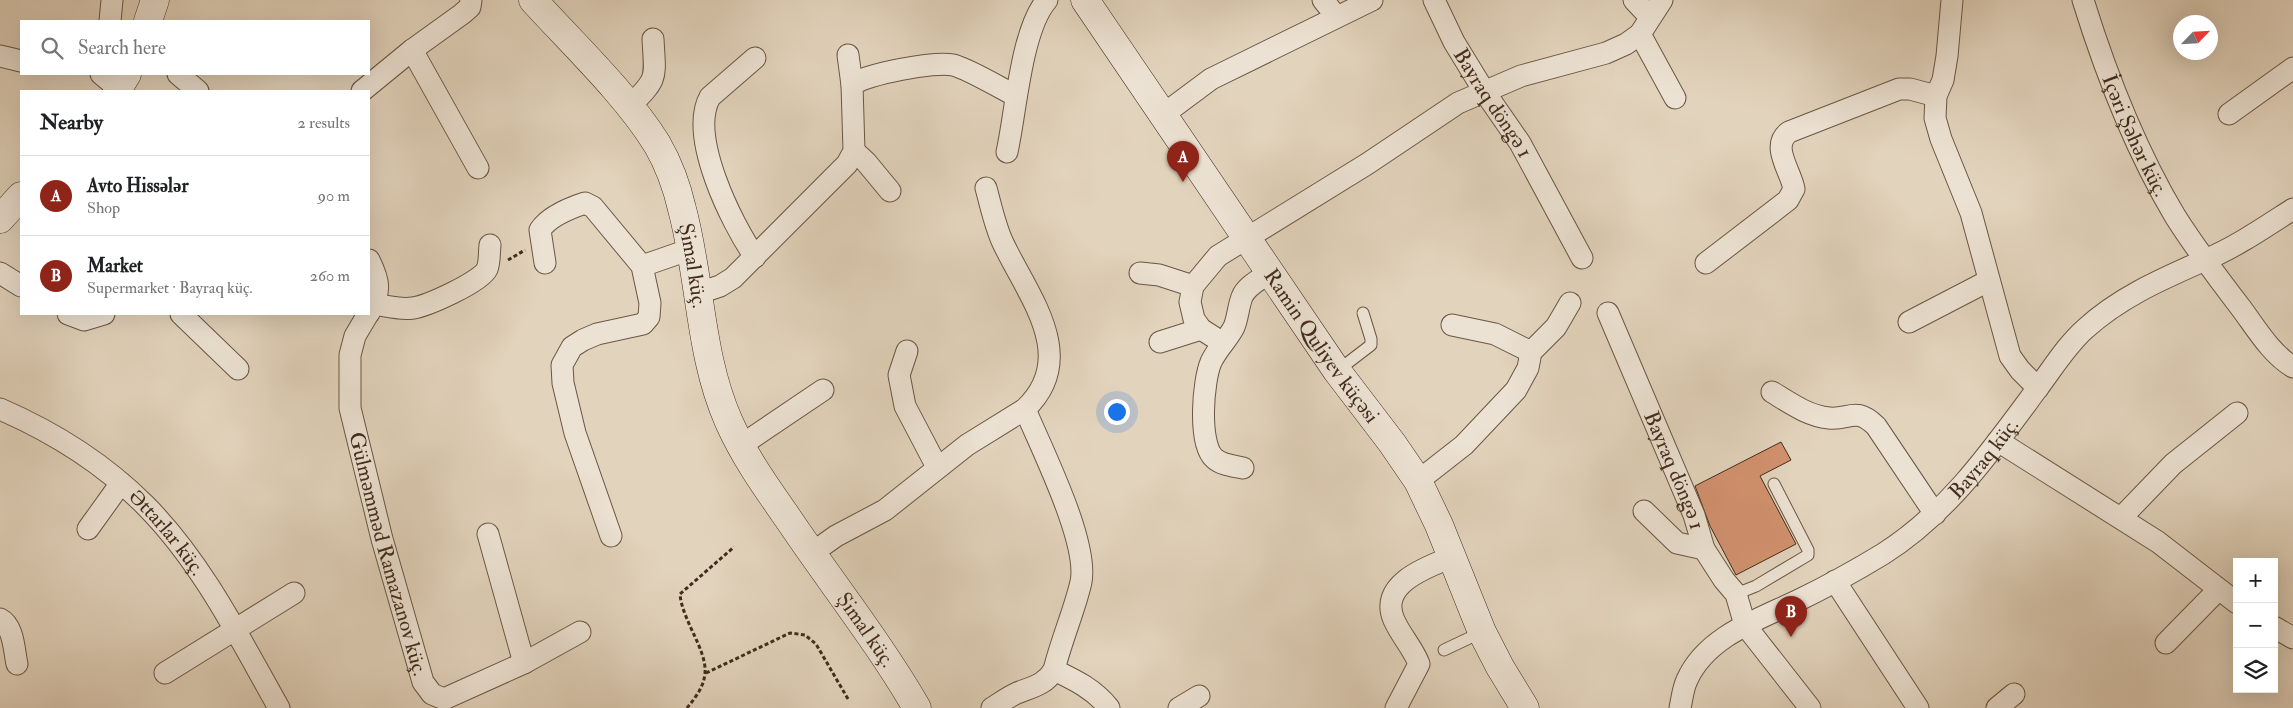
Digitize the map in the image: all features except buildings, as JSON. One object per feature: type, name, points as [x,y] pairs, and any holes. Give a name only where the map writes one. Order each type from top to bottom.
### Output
[{"type":"street","points":[[110,20],[112,0]]},
{"type":"street","points":[[148,20],[155,0]]},
{"type":"street","points":[[363,90],[412,50],[462,14],[470,7],[472,0]]},
{"type":"street","name":"Şimal küç.","points":[[533,0],[630,106],[658,145],[682,208],[716,388],[740,446],[812,554],[864,624],[918,708]]},
{"type":"street","points":[[1007,152],[1016,96],[1034,21],[1047,0]]},
{"type":"street","name":"Ramin Quliyev küçəsi","points":[[1085,0],[1337,371],[1392,443],[1418,481],[1452,557],[1482,632],[1500,667],[1525,708]]},
{"type":"street","points":[[1164,114],[1211,79],[1330,8],[1372,0]]},
{"type":"street","name":"Bayraq döngə 1","points":[[1434,0],[1454,42],[1484,91],[1520,143],[1582,258]]},
{"type":"street","points":[[1634,0],[1651,17],[1675,98]]},
{"type":"street","points":[[1952,0],[1947,56],[1943,80],[1936,96],[1935,118],[1941,139],[1971,213],[2010,356],[2020,370],[2038,388]]},
{"type":"street","name":"İçəri Şəhər küç.","points":[[2084,0],[2098,49],[2132,133],[2174,214],[2205,261],[2282,361],[2293,367]]},
{"type":"street","points":[[1223,343],[1202,329],[1194,319],[1190,302],[1193,286],[1218,256],[1246,237],[1344,179],[1458,103],[1536,71],[1606,53],[1626,44],[1651,17]]},
{"type":"street","points":[[630,106],[651,84],[654,74],[653,39]]},
{"type":"street","points":[[412,50],[478,168]]},
{"type":"street","points":[[699,293],[727,282],[755,257],[847,164],[854,151],[852,85],[848,55]]},
{"type":"street","points":[[0,56],[20,61]]},
{"type":"street","points":[[755,58],[710,97],[705,105],[703,118],[704,136],[722,195],[738,231],[755,257]]},
{"type":"street","points":[[852,85],[858,80],[872,75],[938,65],[953,65],[1016,96]]},
{"type":"street","points":[[2229,114],[2293,68]]},
{"type":"street","points":[[179,75],[197,90]]},
{"type":"street","points":[[1706,263],[1788,200],[1794,190],[1792,179],[1779,147],[1782,137],[1789,132],[1898,89],[1910,89],[1936,96]]},
{"type":"street","points":[[854,151],[866,162],[890,191]]},
{"type":"street","points":[[812,554],[836,536],[886,510],[937,467],[967,445],[1025,409],[1033,401],[1050,365],[1050,349],[1044,324],[1002,241],[986,188]]},
{"type":"street","points":[[0,219],[20,197]]},
{"type":"street","points":[[544,253],[540,230],[545,222],[585,203],[594,207],[642,266],[650,303],[649,317],[643,324],[597,334],[583,340],[572,347],[562,365],[563,383],[575,433],[611,536]]},
{"type":"street","name":"Bayraq küç.","points":[[1680,708],[1686,680],[1700,662],[1720,642],[1745,625],[1835,581],[1883,554],[1910,536],[1935,514],[1970,478],[2067,347],[2099,317],[2157,281],[2205,261],[2293,209]]},
{"type":"street","points":[[642,266],[691,249]]},
{"type":"street","points":[[370,310],[415,308],[472,284],[482,277],[489,254]]},
{"type":"street","name":"Gülməmməd Ramazanov küç.","points":[[370,262],[377,276],[379,289],[370,310]]},
{"type":"street","points":[[1243,468],[1222,463],[1214,458],[1205,434],[1203,409],[1206,384],[1211,363],[1234,326],[1242,296],[1247,289],[1270,272]]},
{"type":"street","points":[[0,273],[20,285]]},
{"type":"street","points":[[1140,273],[1159,275],[1193,286]]},
{"type":"street","points":[[1909,322],[1988,281]]},
{"type":"street","points":[[1418,481],[1464,445],[1516,390],[1528,368],[1531,352],[1556,328],[1570,304]]},
{"type":"street","name":"Bayraq döngə 1","points":[[1608,313],[1694,515],[1704,549],[1724,580],[1736,594],[1745,625]]},
{"type":"street","points":[[71,315],[84,320],[101,315]]},
{"type":"street","points":[[182,315],[238,369]]},
{"type":"street","name":"Gülməmməd Ramazanov küç.","points":[[367,315],[355,336],[350,355],[350,408],[382,539],[423,682],[432,694],[444,699],[524,663],[580,632]]},
{"type":"street","points":[[1452,325],[1495,334],[1531,352]]},
{"type":"street","points":[[1160,342],[1202,329]]},
{"type":"street","points":[[907,351],[899,375],[904,406],[937,467]]},
{"type":"street","points":[[740,446],[823,390]]},
{"type":"street","points":[[1772,392],[1802,411],[1830,418],[1851,414],[1867,417],[1876,426],[1935,514]]},
{"type":"street","name":"Əttarlar küç.","points":[[0,409],[64,442],[121,483],[146,506],[174,539],[201,577],[235,631],[279,708]]},
{"type":"street","points":[[992,708],[1016,694],[1038,686],[1049,678],[1054,670],[1081,582],[1082,566],[1072,524],[1025,409]]},
{"type":"street","points":[[2121,518],[2173,464],[2237,413]]},
{"type":"street","points":[[1998,441],[2158,542],[2233,600]]},
{"type":"street","points":[[88,530],[121,483]]},
{"type":"street","points":[[1644,511],[1677,543],[1704,549]]},
{"type":"street","points":[[488,534],[524,663]]},
{"type":"street","points":[[1396,708],[1419,664],[1393,618],[1392,604],[1396,591],[1406,579],[1425,568],[1452,557]]},
{"type":"street","points":[[1835,581],[1918,708]]},
{"type":"street","points":[[2166,643],[2218,590]]},
{"type":"street","points":[[165,673],[235,631],[294,592]]},
{"type":"street","points":[[0,620],[4,622],[10,631],[17,664]]},
{"type":"street","points":[[1745,625],[1810,708]]},
{"type":"street","points":[[2278,629],[2293,638]]},
{"type":"street","points":[[1054,670],[1082,684],[1101,698],[1109,708]]},
{"type":"street","points":[[1997,708],[2014,694]]},
{"type":"street","points":[[1179,708],[1199,696]]},
{"type":"lane","points":[[1337,371],[1370,345],[1371,339],[1363,313]]},
{"type":"lane","points":[[1736,594],[1756,586],[1808,555],[1808,550],[1774,484]]},
{"type":"lane","points":[[1444,650],[1482,632]]},
{"type":"path","points":[[489,254],[502,262],[533,245],[544,253]]},
{"type":"path","points":[[687,708],[700,691],[706,672],[700,651],[681,606],[680,594],[734,547]]},
{"type":"path","points":[[706,672],[790,633],[805,635],[816,644],[848,699]]},
{"type":"place","name":"Avto Hissələr","points":[[1183,182]]},
{"type":"place","name":"Market","points":[[1791,637]]}]
